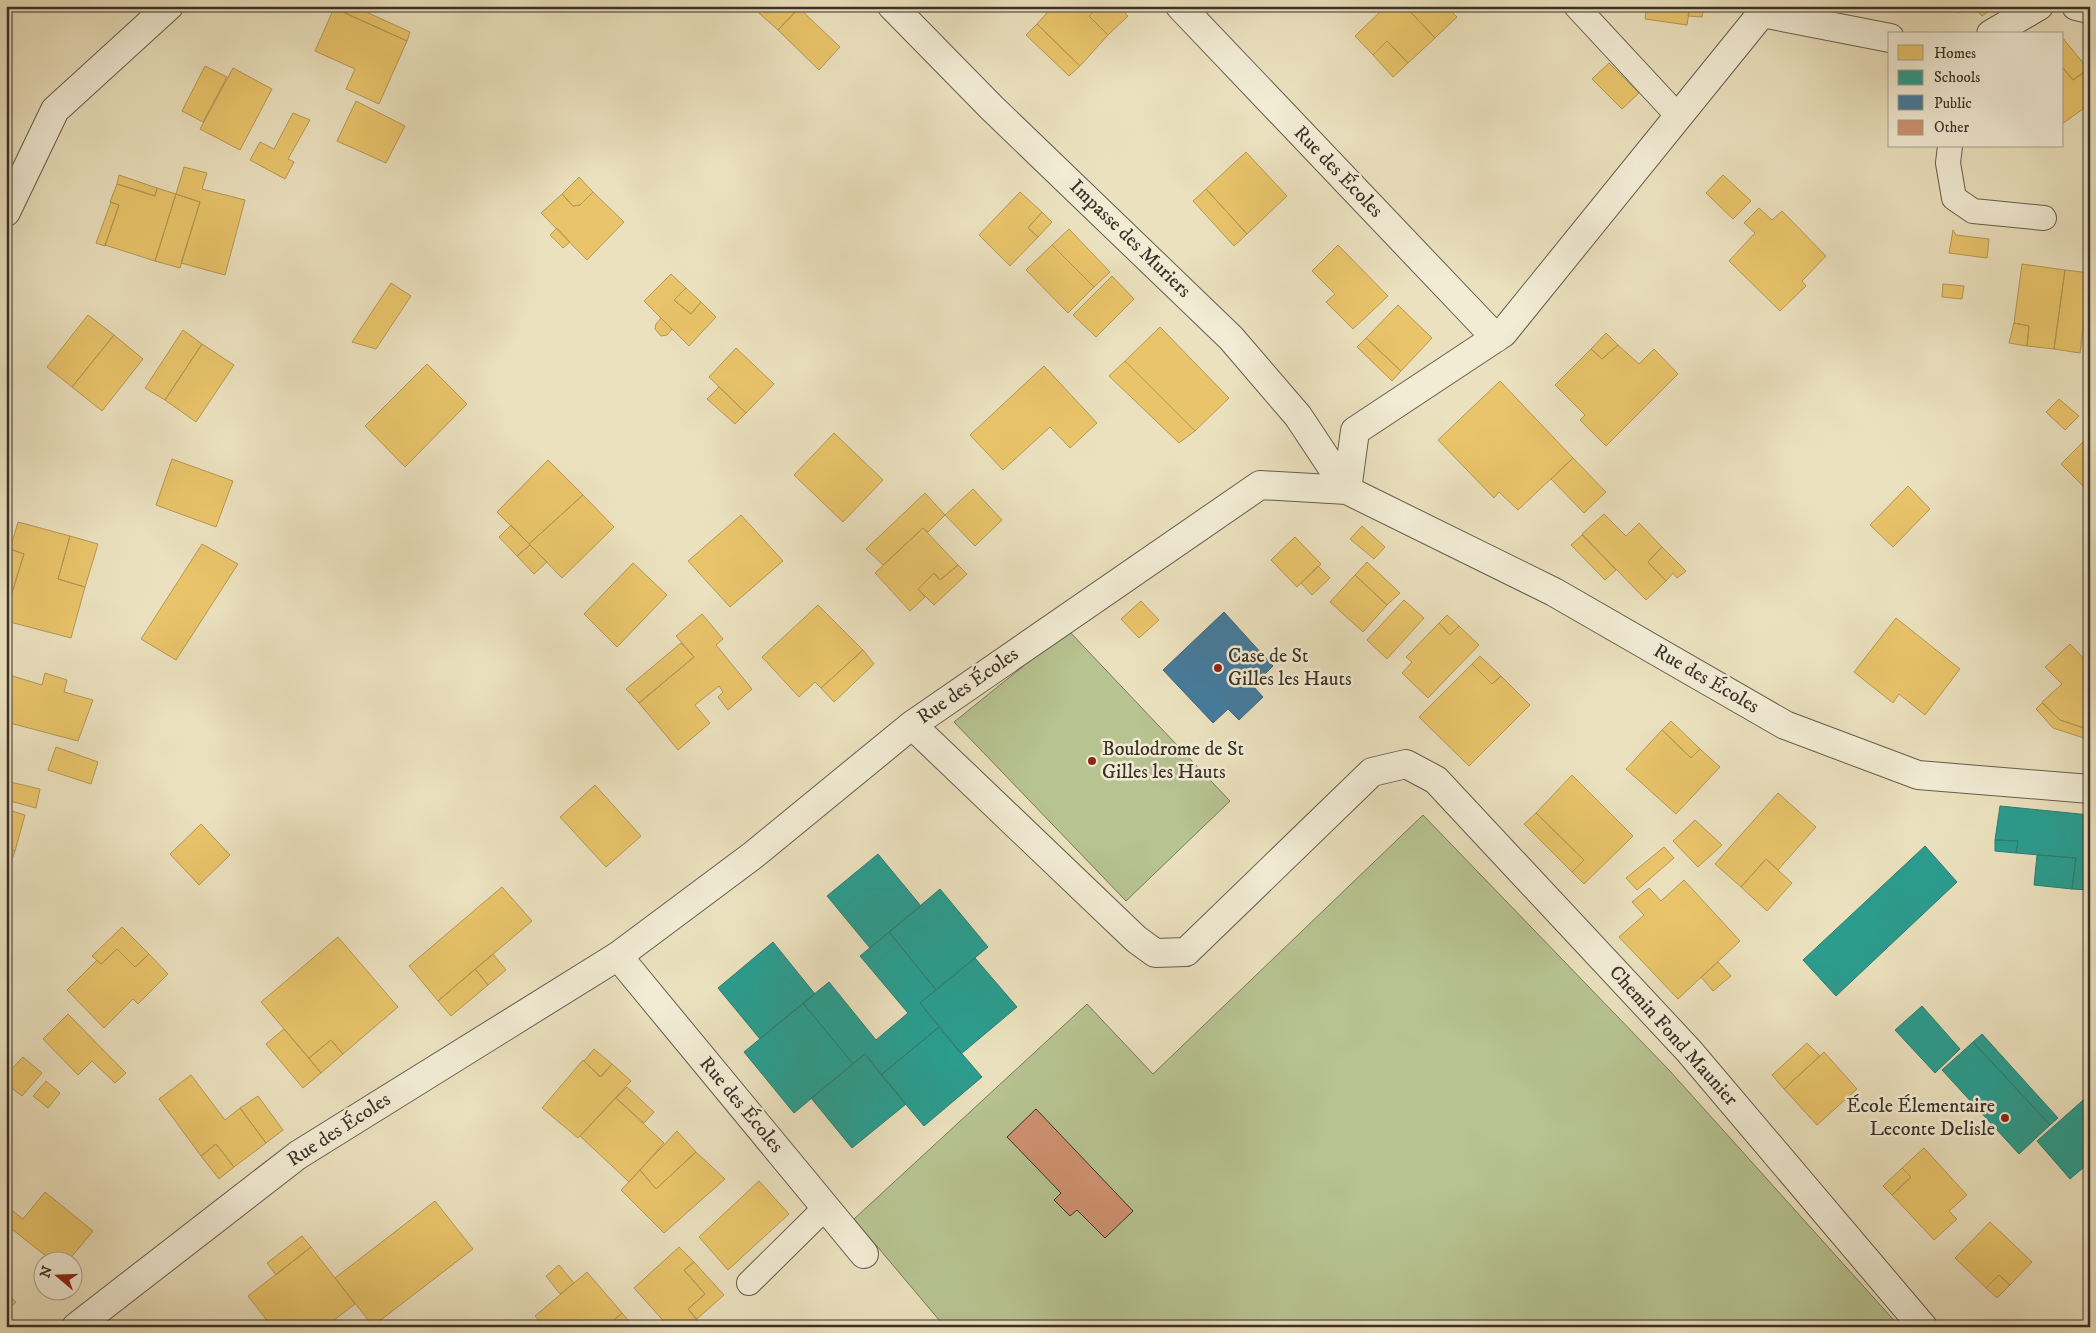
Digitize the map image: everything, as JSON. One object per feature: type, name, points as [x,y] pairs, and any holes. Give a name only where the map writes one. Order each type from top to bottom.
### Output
[{"type":"street","points":[[6,212],[55,110],[169,6]]},
{"type":"street","name":"Impasse des Muriers","points":[[892,6],[992,108],[1231,338],[1298,416],[1347,490]]},
{"type":"street","name":"Rue des Écoles","points":[[1180,6],[1496,338]]},
{"type":"street","points":[[1994,32],[2039,6]]},
{"type":"street","points":[[2076,6],[2090,9]]},
{"type":"street","points":[[1347,490],[1355,431],[1503,333],[1762,10],[1888,38]]},
{"type":"street","name":"Rue des Écoles","points":[[76,1327],[298,1155],[618,956],[752,856],[912,725],[1260,485],[1347,490],[1554,592],[1785,725],[1918,775],[2090,789]]},
{"type":"street","name":"Chemin Fond Maunier","points":[[912,725],[1136,939],[1155,953],[1186,952],[1372,772],[1406,764],[1436,780],[1689,1051],[1923,1327]]},
{"type":"street","name":"Rue des Écoles","points":[[618,956],[864,1254]]},
{"type":"lane","points":[[1576,6],[1678,116]]},
{"type":"lane","points":[[1950,148],[1948,163],[1954,198],[1974,211],[2044,218]]},
{"type":"lane","points":[[749,1283],[826,1207]]},
{"type":"green space","name":"Boulodrome de St Gilles les Hauts","points":[[1068,630],[1230,801],[1126,901],[954,722]]},
{"type":"green space","points":[[1423,815],[1669,1070],[1900,1327],[945,1327],[854,1219],[1087,1004],[1153,1074]]},
{"type":"building: Homes","points":[[335,6],[353,6],[410,32],[407,41],[334,8]]},
{"type":"building: Homes","points":[[751,6],[801,6],[778,30]]},
{"type":"building: Homes","points":[[1053,6],[1099,6],[1089,16],[1108,35],[1080,66],[1037,24]]},
{"type":"building: Homes","points":[[1099,6],[1118,6],[1128,16],[1108,35],[1089,16]]},
{"type":"building: Homes","points":[[1386,6],[1405,6],[1435,38],[1408,63],[1387,41],[1373,55],[1355,36]]},
{"type":"building: Homes","points":[[1405,6],[1446,6],[1457,17],[1435,38]]},
{"type":"building: Homes","points":[[1647,6],[1690,6],[1687,25],[1645,19]]},
{"type":"building: Homes","points":[[1690,6],[1704,6],[1702,17],[1688,16]]},
{"type":"building: Homes","points":[[1952,6],[1966,6],[1958,13]]},
{"type":"building: Homes","points":[[1973,6],[1997,6],[1982,16]]},
{"type":"building: Homes","points":[[334,8],[407,41],[379,104],[346,89],[355,69],[315,51]]},
{"type":"building: Homes","points":[[799,8],[840,47],[819,70],[778,30]]},
{"type":"building: Homes","points":[[1037,24],[1080,66],[1069,76],[1026,35]]},
{"type":"building: Homes","points":[[2064,39],[2088,69],[2073,80],[2064,69]]},
{"type":"building: Homes","points":[[1387,41],[1408,63],[1393,77],[1373,55]]},
{"type":"building: Homes","points":[[1609,63],[1639,93],[1622,109],[1592,79]]},
{"type":"building: Homes","points":[[205,66],[227,77],[203,122],[182,111]]},
{"type":"building: Homes","points":[[233,68],[272,89],[240,150],[200,129]]},
{"type":"building: Homes","points":[[2064,69],[2073,80],[2088,70],[2090,71],[2090,104],[2064,123]]},
{"type":"building: Homes","points":[[356,101],[405,126],[386,163],[337,141]]},
{"type":"building: Homes","points":[[293,113],[310,120],[288,159],[294,162],[285,179],[250,160],[260,142],[274,149]]},
{"type":"building: Homes","points":[[1246,152],[1287,196],[1247,234],[1206,189]]},
{"type":"building: Homes","points":[[184,167],[207,173],[202,189],[245,200],[225,275],[181,263],[200,202],[176,194]]},
{"type":"building: Homes","points":[[119,175],[157,188],[155,196],[117,184]]},
{"type":"building: Homes","points":[[1723,175],[1751,201],[1733,219],[1706,193]]},
{"type":"building: Homes","points":[[579,177],[593,192],[580,205],[573,206],[562,194]]},
{"type":"building: Homes","points":[[117,184],[155,196],[157,188],[176,194],[155,261],[105,245],[119,205],[110,202]]},
{"type":"building: Homes","points":[[1206,189],[1247,234],[1234,246],[1193,201]]},
{"type":"building: Homes","points":[[593,192],[624,222],[587,260],[541,213],[562,194],[573,206],[580,205]]},
{"type":"building: Homes","points":[[1020,192],[1042,212],[1028,228],[1038,237],[1010,266],[979,235]]},
{"type":"building: Homes","points":[[176,194],[200,202],[180,268],[155,261]]},
{"type":"building: Homes","points":[[111,202],[119,205],[105,246],[96,243]]},
{"type":"building: Homes","points":[[1759,208],[1772,220],[1782,211],[1826,256],[1802,281],[1806,286],[1780,311],[1729,261],[1755,233],[1744,223]]},
{"type":"building: Homes","points":[[1042,212],[1052,222],[1038,237],[1028,228]]},
{"type":"building: Homes","points":[[557,228],[570,242],[563,248],[550,235]]},
{"type":"building: Homes","points":[[1069,229],[1110,272],[1094,287],[1052,245]]},
{"type":"building: Homes","points":[[1953,230],[1956,235],[1989,239],[1987,258],[1949,253]]},
{"type":"building: Homes","points":[[1052,245],[1094,287],[1068,313],[1026,270]]},
{"type":"building: Homes","points":[[1338,245],[1388,296],[1353,329],[1326,302],[1335,294],[1312,271]]},
{"type":"building: Homes","points":[[2022,264],[2065,270],[2054,349],[2027,346],[2029,326],[2014,323]]},
{"type":"building: Homes","points":[[2065,270],[2090,273],[2080,353],[2054,349]]},
{"type":"building: Homes","points":[[671,274],[686,288],[674,300],[691,314],[701,302],[716,317],[689,346],[644,301]]},
{"type":"building: Homes","points":[[1112,276],[1134,299],[1096,337],[1073,315]]},
{"type":"building: Homes","points":[[391,283],[411,296],[376,349],[352,342]]},
{"type":"building: Homes","points":[[1943,284],[1964,286],[1962,299],[1942,297]]},
{"type":"building: Homes","points":[[686,288],[701,302],[691,314],[674,300]]},
{"type":"building: Homes","points":[[1398,305],[1432,338],[1401,371],[1366,338]]},
{"type":"building: Homes","points":[[88,315],[114,335],[72,387],[47,367]]},
{"type":"building: Homes","points":[[661,318],[672,329],[667,335],[661,336],[655,329],[656,324]]},
{"type":"building: Homes","points":[[2014,323],[2029,326],[2027,346],[2009,343]]},
{"type":"building: Homes","points":[[1160,327],[1229,398],[1195,431],[1125,361]]},
{"type":"building: Homes","points":[[183,330],[202,344],[165,400],[145,388]]},
{"type":"building: Homes","points":[[1606,333],[1618,345],[1602,359],[1591,349]]},
{"type":"building: Homes","points":[[114,335],[143,359],[102,411],[72,387]]},
{"type":"building: Homes","points":[[1366,338],[1401,371],[1392,381],[1357,347]]},
{"type":"building: Homes","points":[[202,344],[234,365],[196,422],[165,400]]},
{"type":"building: Homes","points":[[1618,345],[1639,364],[1654,349],[1678,374],[1606,446],[1580,420],[1585,415],[1555,385],[1591,349],[1602,359]]},
{"type":"building: Homes","points":[[736,348],[774,384],[746,413],[709,377]]},
{"type":"building: Homes","points":[[1125,361],[1195,431],[1179,443],[1109,376]]},
{"type":"building: Homes","points":[[427,364],[467,404],[405,467],[365,426]]},
{"type":"building: Homes","points":[[1044,366],[1097,423],[1070,448],[1050,427],[1003,470],[970,435]]},
{"type":"building: Homes","points":[[1500,381],[1573,458],[1518,510],[1499,492],[1494,498],[1438,440]]},
{"type":"building: Homes","points":[[719,387],[746,413],[735,424],[707,399]]},
{"type":"building: Homes","points":[[2059,399],[2079,416],[2065,430],[2046,412]]},
{"type":"building: Homes","points":[[834,433],[883,480],[843,522],[794,475]]},
{"type":"building: Homes","points":[[2090,435],[2090,493],[2061,464]]},
{"type":"building: Homes","points":[[1573,458],[1606,492],[1584,513],[1551,479]]},
{"type":"building: Homes","points":[[172,459],[233,481],[216,527],[156,505]]},
{"type":"building: Homes","points":[[548,460],[583,495],[529,544],[497,512]]},
{"type":"building: Homes","points":[[1908,486],[1930,509],[1893,547],[1870,525]]},
{"type":"building: Homes","points":[[973,489],[1002,520],[975,546],[945,515]]},
{"type":"building: Homes","points":[[925,493],[945,515],[928,532],[923,528],[883,565],[866,549]]},
{"type":"building: Homes","points":[[583,495],[614,527],[562,578],[529,544]]},
{"type":"building: Homes","points":[[1604,514],[1626,536],[1639,523],[1662,547],[1648,562],[1666,581],[1646,600],[1582,534]]},
{"type":"building: Homes","points":[[741,515],[783,561],[730,607],[688,561]]},
{"type":"building: Homes","points":[[18,522],[70,536],[58,579],[85,587],[71,638],[6,621],[6,613],[24,554],[10,549]]},
{"type":"building: Homes","points":[[511,525],[530,545],[517,556],[499,537]]},
{"type":"building: Homes","points":[[1362,526],[1385,547],[1374,559],[1350,539]]},
{"type":"building: Homes","points":[[923,528],[958,565],[940,580],[934,573],[918,589],[925,597],[910,611],[875,573]]},
{"type":"building: Homes","points":[[1582,535],[1616,570],[1605,580],[1571,545]]},
{"type":"building: Homes","points":[[70,536],[98,544],[85,587],[58,579]]},
{"type":"building: Homes","points":[[1295,537],[1321,564],[1297,587],[1271,560]]},
{"type":"building: Homes","points":[[202,544],[238,564],[176,660],[141,639]]},
{"type":"building: Homes","points":[[530,545],[547,562],[534,574],[517,556]]},
{"type":"building: Homes","points":[[1662,547],[1686,571],[1677,578],[1673,573],[1666,581],[1648,562]]},
{"type":"building: Homes","points":[[10,549],[24,554],[13,589],[6,587],[6,561]]},
{"type":"building: Homes","points":[[1367,562],[1400,593],[1387,605],[1355,575]]},
{"type":"building: Homes","points":[[633,563],[667,595],[617,647],[584,614]]},
{"type":"building: Homes","points":[[958,565],[967,574],[934,605],[918,589],[934,573],[940,580]]},
{"type":"building: Homes","points":[[1318,566],[1330,578],[1312,595],[1301,583]]},
{"type":"building: Homes","points":[[1355,575],[1387,605],[1363,632],[1330,602]]},
{"type":"building: Homes","points":[[6,587],[13,589],[6,613]]},
{"type":"building: Homes","points":[[1404,600],[1424,618],[1387,659],[1367,640]]},
{"type":"building: Homes","points":[[1141,601],[1159,620],[1139,638],[1121,619]]},
{"type":"building: Homes","points":[[818,605],[863,650],[821,688],[815,682],[799,697],[762,657]]},
{"type":"building: Homes","points":[[702,614],[723,639],[716,645],[752,689],[728,710],[718,697],[723,692],[719,686],[695,705],[710,723],[678,750],[639,703],[694,657],[676,636]]},
{"type":"building: Homes","points":[[1447,615],[1459,626],[1450,635],[1439,623]]},
{"type":"building: Homes","points":[[1896,618],[1960,669],[1925,715],[1899,694],[1893,703],[1854,672]]},
{"type":"building: Homes","points":[[1439,623],[1450,635],[1459,626],[1479,645],[1428,698],[1402,673],[1412,662],[1406,657]]},
{"type":"building: Homes","points":[[681,643],[694,657],[639,703],[626,689]]},
{"type":"building: Homes","points":[[2070,644],[2090,665],[2090,730],[2060,720],[2042,702],[2062,684],[2045,667]]},
{"type":"building: Homes","points":[[863,650],[874,664],[834,702],[821,688]]},
{"type":"building: Homes","points":[[1480,656],[1501,676],[1492,684],[1472,664]]},
{"type":"building: Homes","points":[[1472,664],[1492,684],[1501,676],[1530,705],[1469,766],[1419,717]]},
{"type":"building: Homes","points":[[45,673],[67,680],[64,692],[93,700],[78,741],[6,722],[6,674],[42,685]]},
{"type":"building: Homes","points":[[2042,703],[2060,720],[2090,730],[2090,740],[2053,728],[2036,709]]},
{"type":"building: Homes","points":[[1671,721],[1700,749],[1691,758],[1662,730]]},
{"type":"building: Homes","points":[[1662,730],[1691,758],[1700,749],[1720,767],[1676,814],[1626,769]]},
{"type":"building: Homes","points":[[56,747],[98,762],[91,784],[48,770]]},
{"type":"building: Homes","points":[[1572,775],[1633,836],[1584,884],[1572,872],[1584,860],[1536,813]]},
{"type":"building: Homes","points":[[6,781],[40,789],[36,808],[6,800]]},
{"type":"building: Homes","points":[[595,785],[641,836],[606,867],[560,817]]},
{"type":"building: Homes","points":[[1778,793],[1816,827],[1778,870],[1766,859],[1741,887],[1715,864]]},
{"type":"building: Homes","points":[[6,809],[12,811],[6,830]]},
{"type":"building: Homes","points":[[12,811],[25,815],[15,851],[6,848],[6,830]]},
{"type":"building: Homes","points":[[1536,813],[1584,860],[1572,872],[1524,824]]},
{"type":"building: Homes","points":[[1695,820],[1722,845],[1698,867],[1673,841]]},
{"type":"building: Homes","points":[[201,824],[230,855],[199,885],[170,854]]},
{"type":"building: Homes","points":[[1664,847],[1674,858],[1637,890],[1626,878]]},
{"type":"building: Homes","points":[[6,848],[15,851],[9,869],[6,868]]},
{"type":"building: Homes","points":[[1766,859],[1792,883],[1767,911],[1741,887]]},
{"type":"building: Homes","points":[[1684,880],[1740,941],[1678,999],[1619,937],[1644,915],[1632,902],[1649,888],[1661,901]]},
{"type":"building: Homes","points":[[502,887],[532,921],[438,1001],[409,966]]},
{"type":"building: Homes","points":[[122,927],[149,954],[135,967],[117,949],[101,964],[92,956]]},
{"type":"building: Homes","points":[[338,937],[398,1007],[343,1054],[331,1040],[309,1058],[261,1002]]},
{"type":"building: Homes","points":[[117,949],[135,967],[149,954],[168,974],[138,1004],[133,999],[104,1028],[67,990],[97,960],[101,964]]},
{"type":"building: Homes","points":[[493,954],[506,970],[488,985],[475,969]]},
{"type":"building: Homes","points":[[1718,962],[1731,976],[1713,991],[1701,977]]},
{"type":"building: Homes","points":[[475,969],[488,985],[451,1016],[438,1001]]},
{"type":"building: Homes","points":[[68,1014],[126,1073],[115,1083],[92,1061],[78,1075],[43,1039]]},
{"type":"building: Homes","points":[[284,1029],[321,1073],[303,1088],[266,1044]]},
{"type":"building: Homes","points":[[331,1040],[343,1054],[321,1073],[309,1058]]},
{"type":"building: Homes","points":[[1807,1043],[1820,1056],[1784,1089],[1772,1075]]},
{"type":"building: Homes","points":[[594,1049],[612,1064],[601,1077],[584,1061]]},
{"type":"building: Homes","points":[[1824,1052],[1857,1089],[1817,1125],[1784,1089]]},
{"type":"building: Homes","points":[[23,1057],[42,1073],[22,1096],[6,1084],[6,1075]]},
{"type":"building: Homes","points":[[583,1060],[600,1077],[612,1064],[631,1081],[578,1138],[542,1108]]},
{"type":"building: Homes","points":[[191,1075],[225,1120],[240,1108],[266,1143],[234,1167],[216,1144],[201,1156],[159,1099]]},
{"type":"building: Homes","points":[[46,1081],[60,1093],[48,1108],[33,1096]]},
{"type":"building: Homes","points":[[627,1087],[654,1112],[644,1123],[616,1098]]},
{"type":"building: Homes","points":[[258,1096],[283,1130],[266,1143],[240,1108]]},
{"type":"building: Homes","points":[[616,1098],[664,1143],[629,1182],[580,1136]]},
{"type":"building: Homes","points":[[677,1131],[696,1152],[656,1189],[640,1170]]},
{"type":"building: Homes","points":[[216,1144],[234,1167],[219,1179],[201,1156]]},
{"type":"building: Homes","points":[[1924,1148],[1967,1195],[1949,1211],[1957,1219],[1934,1240],[1892,1195],[1911,1177],[1902,1168]]},
{"type":"building: Homes","points":[[696,1152],[725,1179],[664,1233],[621,1190],[640,1170],[656,1189]]},
{"type":"building: Homes","points":[[1902,1168],[1911,1177],[1892,1195],[1883,1186]]},
{"type":"building: Homes","points":[[759,1181],[789,1214],[728,1270],[699,1237]]},
{"type":"building: Homes","points":[[45,1192],[93,1231],[77,1250],[38,1250],[13,1230],[6,1239],[6,1206],[23,1219]]},
{"type":"building: Homes","points":[[435,1201],[473,1249],[373,1326],[335,1278]]},
{"type":"building: Homes","points":[[1990,1222],[2032,1262],[2010,1285],[1999,1275],[1986,1288],[1955,1258]]},
{"type":"building: Homes","points":[[302,1236],[311,1247],[276,1275],[267,1263]]},
{"type":"building: Homes","points":[[311,1247],[355,1304],[325,1327],[283,1327],[279,1322],[272,1327],[248,1296]]},
{"type":"building: Homes","points":[[679,1247],[694,1262],[684,1270],[705,1294],[688,1309],[702,1327],[669,1327],[634,1288]]},
{"type":"building: Homes","points":[[694,1262],[724,1295],[697,1319],[688,1309],[705,1294],[684,1270]]},
{"type":"building: Homes","points":[[559,1265],[574,1283],[560,1294],[546,1276]]},
{"type":"building: Homes","points":[[587,1272],[622,1313],[606,1327],[545,1327],[535,1316]]},
{"type":"building: Homes","points":[[1999,1275],[2010,1285],[1997,1298],[1986,1288]]},
{"type":"building: Homes","points":[[6,1292],[16,1302],[6,1311]]},
{"type":"building: Homes","points":[[622,1313],[634,1327],[606,1327]]},
{"type":"building: Homes","points":[[793,1321],[798,1327],[786,1327]]},
{"type":"building: Schools","points":[[2000,806],[2090,815],[2090,890],[2072,889],[2076,858],[2016,853],[2018,841],[1995,840]]},
{"type":"building: Schools","points":[[1995,840],[2018,841],[2016,853],[1995,851]]},
{"type":"building: Schools","points":[[1925,846],[1957,882],[1836,996],[1803,960]]},
{"type":"building: Schools","points":[[878,854],[921,906],[870,948],[827,896]]},
{"type":"building: Schools","points":[[2037,855],[2076,858],[2072,889],[2034,885]]},
{"type":"building: Schools","points":[[940,889],[988,947],[936,990],[889,932]]},
{"type":"building: Schools","points":[[889,932],[936,990],[920,1003],[939,1027],[881,1075],[865,1054],[853,1064],[803,1003],[829,982],[876,1040],[908,1013],[860,956]]},
{"type":"building: Schools","points":[[773,942],[815,994],[760,1039],[718,988]]},
{"type":"building: Schools","points":[[975,958],[1017,1007],[961,1054],[920,1003]]},
{"type":"building: Schools","points":[[803,1003],[853,1064],[794,1113],[744,1052]]},
{"type":"building: Schools","points":[[1922,1006],[1960,1049],[1935,1073],[1895,1030]]},
{"type":"building: Schools","points":[[939,1027],[982,1077],[924,1126],[881,1075]]},
{"type":"building: Schools","points":[[1982,1034],[2058,1118],[2050,1125],[1973,1042]]},
{"type":"building: Schools","points":[[1973,1042],[2050,1125],[2019,1154],[1942,1070]]},
{"type":"building: Schools","points":[[865,1054],[906,1104],[852,1148],[811,1098]]},
{"type":"building: Schools","points":[[2090,1094],[2090,1162],[2070,1179],[2037,1141]]},
{"type":"building: Public","points":[[1224,612],[1273,666],[1253,686],[1263,697],[1239,720],[1228,709],[1213,723],[1163,670]]},
{"type":"building: Other","points":[[1036,1109],[1133,1211],[1105,1238],[1077,1210],[1070,1216],[1054,1200],[1061,1193],[1007,1137]]},
{"type":"place","name":"Case de St Gilles les Hauts","points":[[1218,668]]},
{"type":"place","name":"Boulodrome de St Gilles les Hauts","points":[[1092,761]]},
{"type":"place","name":"École Élementaire Leconte Delisle","points":[[2005,1118]]}]
